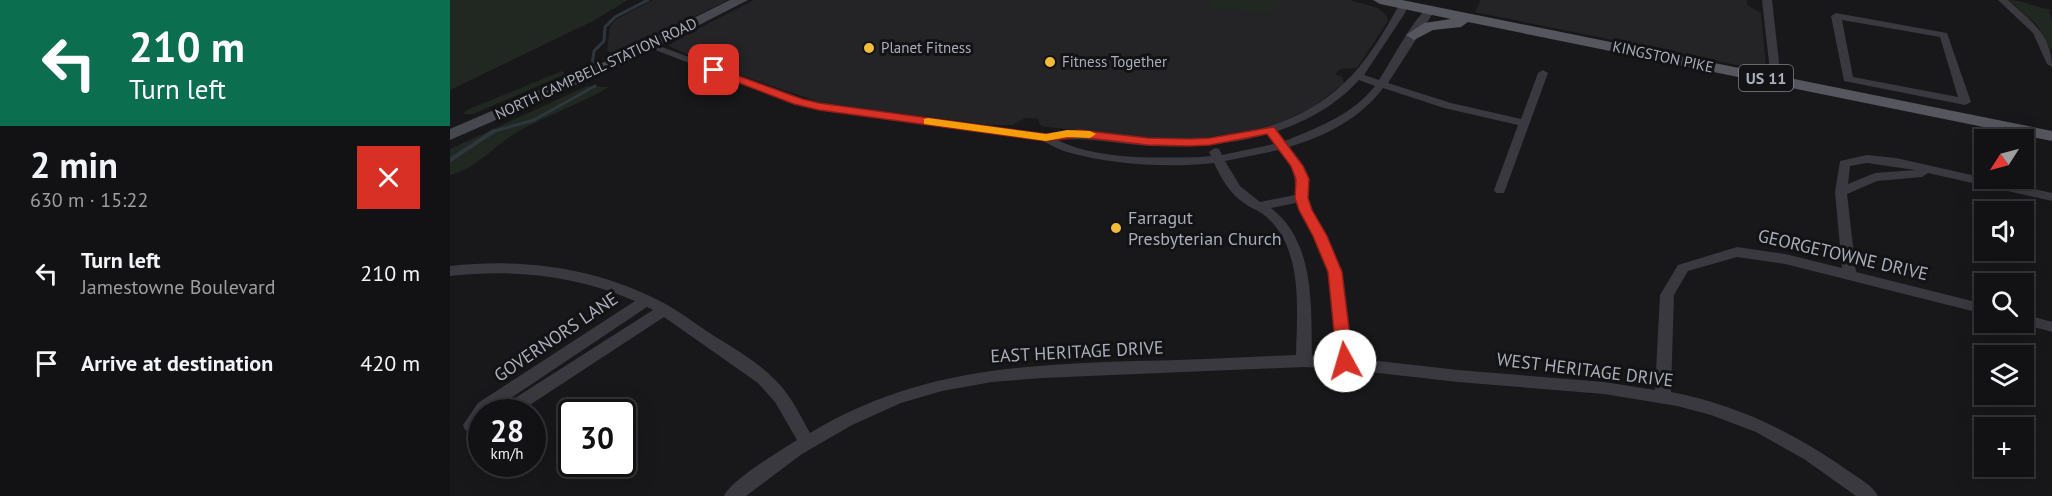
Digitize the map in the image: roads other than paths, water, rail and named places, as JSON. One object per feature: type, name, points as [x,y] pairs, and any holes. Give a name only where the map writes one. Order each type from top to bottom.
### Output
[{"type":"main road","name":"NORTH CAMPBELL STATION ROAD","points":[[450,135],[650,46],[741,0]]},
{"type":"main road","name":"KINGSTON PIKE","points":[[1380,0],[1776,80],[1850,87],[2052,136]]},
{"type":"main road","points":[[1414,35],[1429,26],[1481,21]]},
{"type":"street","points":[[1767,0],[1776,80]]},
{"type":"street","points":[[2003,0],[2037,32],[2052,64]]},
{"type":"street","points":[[650,46],[808,104],[1046,138],[1079,133],[1148,142],[1210,141],[1270,130],[1328,103],[1356,76],[1403,5]]},
{"type":"street","points":[[1046,138],[1071,150],[1119,158],[1164,161],[1218,159],[1283,146],[1311,135],[1354,112],[1382,85],[1430,10]]},
{"type":"street","points":[[1836,16],[1944,35],[1965,102],[1850,87],[1836,16]]},
{"type":"street","points":[[1500,190],[1543,73]]},
{"type":"street","points":[[1356,76],[1448,106],[1524,123]]},
{"type":"street","points":[[1270,130],[1297,166],[1302,179],[1301,198],[1335,272],[1345,361]]},
{"type":"street","points":[[1210,141],[1235,189],[1268,212],[1277,221],[1289,240],[1300,270],[1304,361]]},
{"type":"street","points":[[1849,273],[1841,192],[1844,164],[1866,159],[1896,162],[2052,197]]},
{"type":"street","points":[[1841,192],[1875,177],[1934,171]]},
{"type":"street","points":[[1258,206],[1301,198]]},
{"type":"street","name":"GEORGETOWNE DRIVE","points":[[1662,396],[1667,296],[1683,268],[1737,252],[1785,259],[1849,273],[1974,306]]},
{"type":"street","points":[[450,271],[480,267],[559,271],[647,300],[730,354],[771,385],[807,443]]},
{"type":"street","name":"GOVERNORS LANE","points":[[498,399],[647,300]]},
{"type":"street","name":"GOVERNORS LANE","points":[[527,399],[664,310]]},
{"type":"street","points":[[2034,322],[2052,327]]},
{"type":"street","name":"EAST HERITAGE DRIVE","points":[[733,496],[754,477],[807,443],[868,411],[916,391],[966,379],[1021,372],[1345,361]]},
{"type":"street","name":"WEST HERITAGE DRIVE","points":[[1345,361],[1446,375],[1662,396],[1745,420],[1826,462],[1869,496]]},
{"type":"waterway","points":[[592,65],[594,51],[604,41],[605,27],[615,17],[648,0]]},
{"type":"waterway","points":[[494,131],[534,120],[595,86]]},
{"type":"waterway","points":[[450,160],[494,131]]},
{"type":"place","name":"Planet Fitness","points":[[869,48]]},
{"type":"place","name":"Fitness Together","points":[[1050,62]]},
{"type":"place","name":"Farragut Presbyterian Church","points":[[1116,228]]}]
